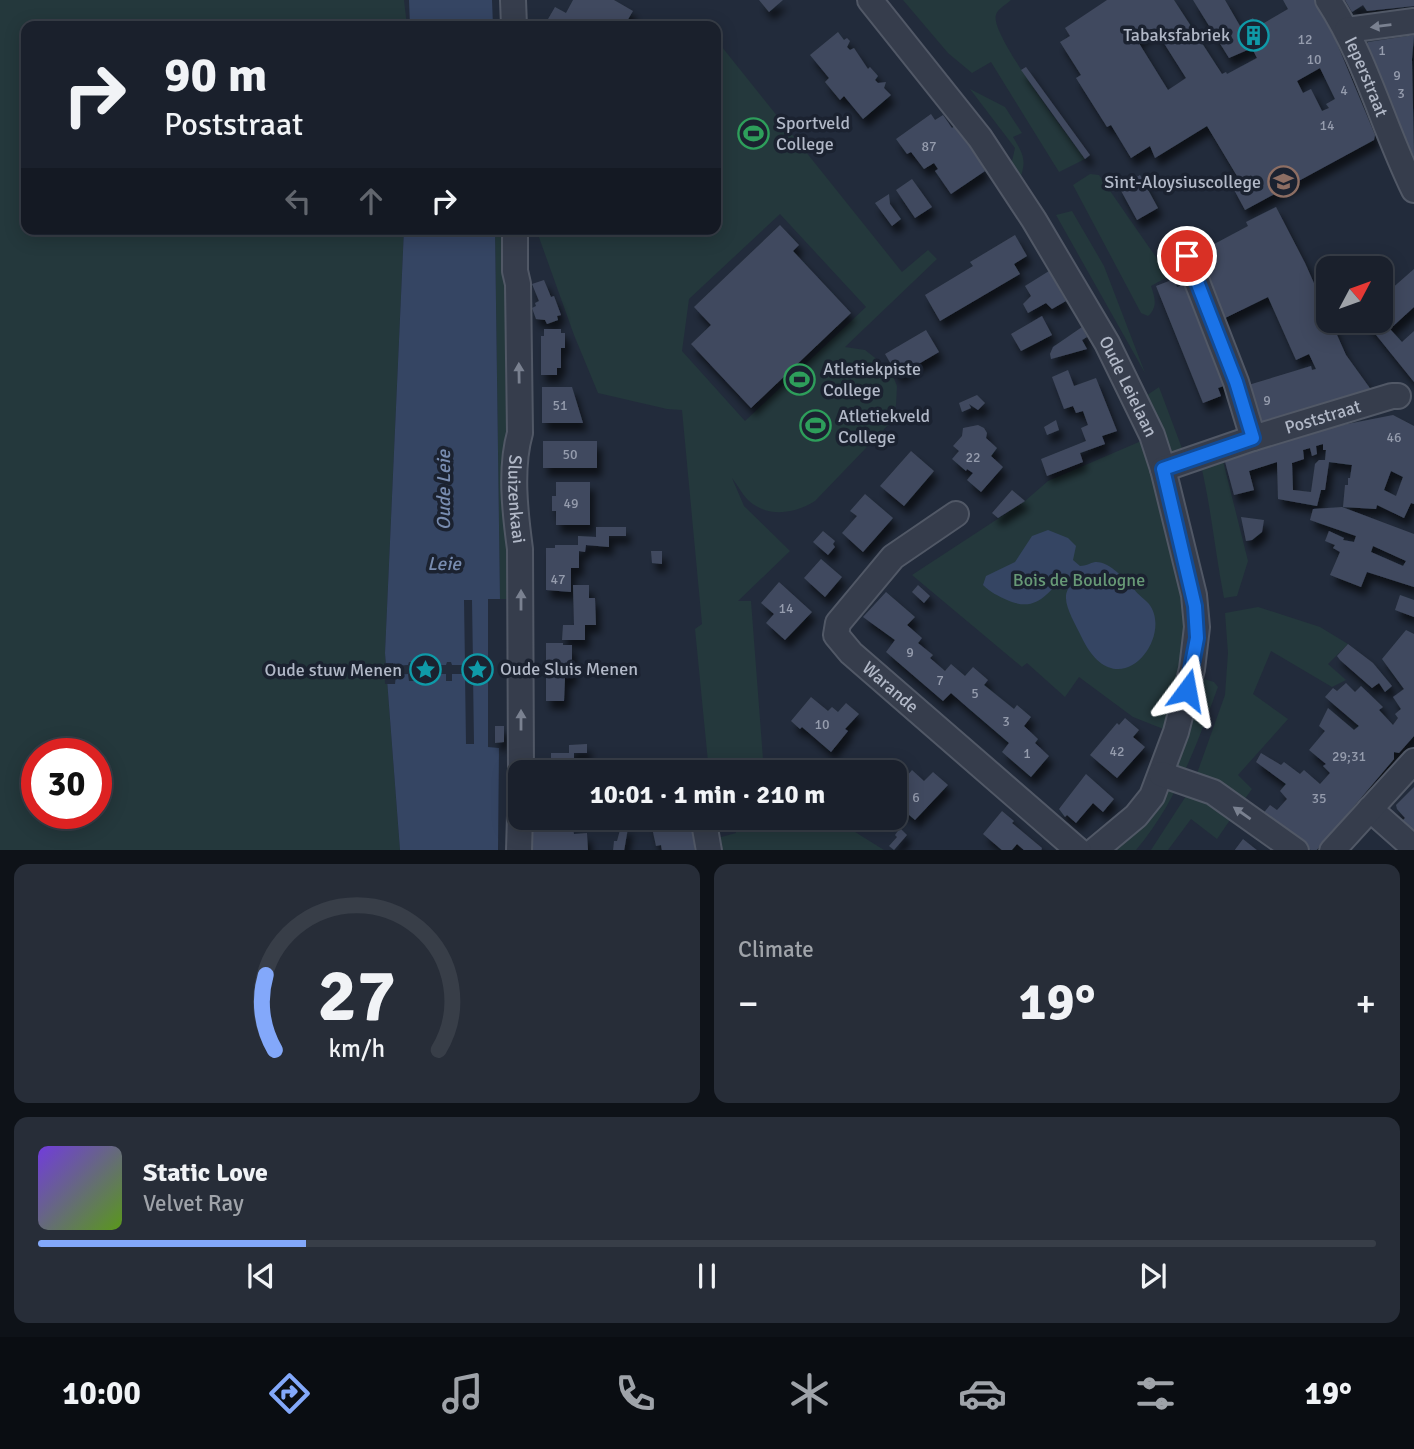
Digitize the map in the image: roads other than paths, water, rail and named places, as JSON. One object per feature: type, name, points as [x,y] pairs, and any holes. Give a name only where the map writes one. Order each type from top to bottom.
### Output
[{"type":"street","points":[[513,0],[514,21]]},
{"type":"street","name":"Oude Leielaan","points":[[870,0],[980,138],[1034,220],[1107,343],[1152,435],[1163,469],[1194,595],[1197,627],[1189,682],[1176,732],[1152,796],[1136,816],[1094,850]]},
{"type":"street","name":"Ieperstraat","points":[[1328,0],[1347,30],[1414,190]]},
{"type":"street","points":[[1347,30],[1414,21]]},
{"type":"street","name":"Sluizenkaai","points":[[515,235],[520,433],[515,449],[515,461],[516,521],[520,549],[522,760]]},
{"type":"street","points":[[1187,256],[1236,382],[1253,438]]},
{"type":"street","name":"Poststraat","points":[[1163,469],[1253,438],[1395,396]]},
{"type":"street","name":"Warande","points":[[956,514],[893,557],[838,623],[836,635],[851,653],[1079,850]]},
{"type":"street","points":[[1332,850],[1414,761]]},
{"type":"street","points":[[1161,774],[1213,792],[1296,850]]},
{"type":"street","points":[[1370,809],[1414,848]]},
{"type":"street","points":[[519,850],[520,830]]},
{"type":"street","points":[[705,830],[709,850]]},
{"type":"water","points":[[409,0],[492,0],[493,21],[410,21]]},
{"type":"water","name":"Leie","points":[[404,235],[495,235],[500,599],[488,599],[488,747],[499,748],[498,850],[400,850],[385,653]]},
{"type":"water","points":[[1048,530],[1068,538],[1076,546],[1073,560],[1080,566],[1095,562],[1112,568],[1149,604],[1155,618],[1154,634],[1148,649],[1138,661],[1125,668],[1110,668],[1095,658],[1069,611],[1066,596],[1072,581],[1065,576],[1040,600],[1026,604],[1007,600],[983,585],[986,576],[1015,562],[1032,536]]},
{"type":"place","name":"Tabaksfabriek","points":[[1253,35]]},
{"type":"place","name":"Sportveld College","points":[[753,133]]},
{"type":"place","name":"Sint-Aloysiuscollege","points":[[1284,182]]},
{"type":"place","name":"Atletiekpiste College","points":[[800,379]]},
{"type":"place","name":"Atletiekveld College","points":[[815,426]]},
{"type":"place","name":"Oude Sluis Menen","points":[[477,669]]},
{"type":"place","name":"Oude stuw Menen","points":[[425,670]]},
{"type":"water label","name":"Oude Leie","points":[[443,490]]},
{"type":"park label","name":"Bois de Boulogne","points":[[1079,580]]}]
